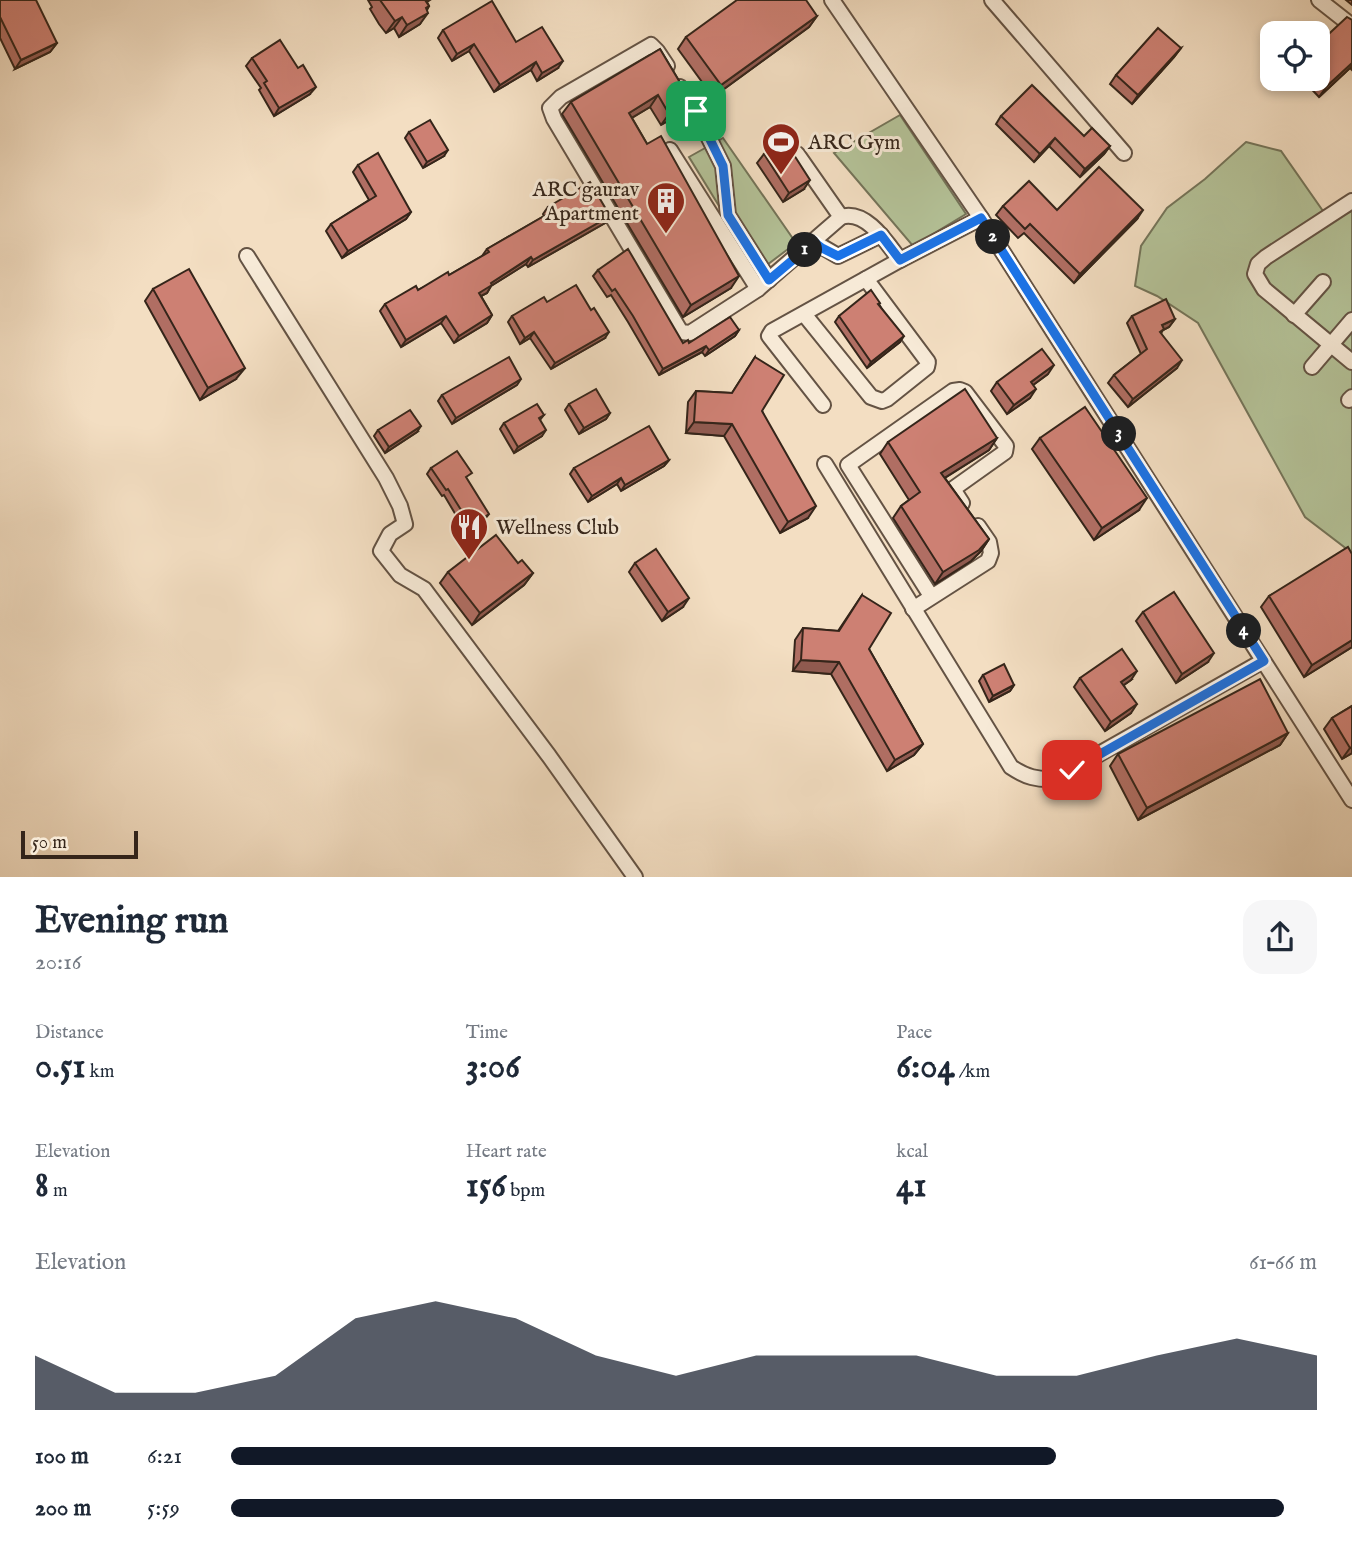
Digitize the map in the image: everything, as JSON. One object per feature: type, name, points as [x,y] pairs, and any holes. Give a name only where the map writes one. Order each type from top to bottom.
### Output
[{"type":"street","points":[[832,0],[981,218],[1352,800]]},
{"type":"street","points":[[992,0],[1124,153]]},
{"type":"street","points":[[1319,0],[1352,26]]},
{"type":"street","points":[[763,284],[728,215],[723,166],[696,111],[657,51],[650,45],[554,103],[550,108],[554,119],[681,332],[690,333],[763,284],[841,217],[855,216],[881,235],[900,260]]},
{"type":"street","points":[[670,150],[763,284]]},
{"type":"street","points":[[797,154],[841,217]]},
{"type":"street","points":[[1352,201],[1266,257],[1255,269],[1264,289],[1352,362]]},
{"type":"street","points":[[823,405],[769,339],[772,331],[981,218]]},
{"type":"street","points":[[814,242],[838,256],[881,235]]},
{"type":"street","points":[[247,256],[386,478],[400,506],[405,524],[390,534],[381,551],[400,575],[424,589],[549,756],[635,877]]},
{"type":"street","points":[[804,314],[871,397],[876,400],[887,399],[923,371],[929,362],[866,279]]},
{"type":"street","points":[[1294,315],[1323,282]]},
{"type":"street","points":[[1312,367],[1352,320]]},
{"type":"street","points":[[913,609],[988,561],[991,553],[989,541],[953,489],[1005,452],[1006,446],[965,392],[960,390],[953,391],[848,465],[931,596]]},
{"type":"street","points":[[825,464],[1011,767],[1025,776],[1041,780],[1055,779],[1264,661]]},
{"type":"green space","points":[[900,115],[966,214],[913,246],[834,153]]},
{"type":"green space","points":[[723,138],[796,243],[759,271],[689,157]]},
{"type":"green space","points":[[1246,142],[1281,151],[1330,221],[1352,211],[1352,553],[1305,517],[1198,323],[1157,296],[1135,286],[1141,246],[1167,208],[1205,179]]},
{"type":"building","points":[[0,0],[36,0],[57,43],[21,60],[0,17]]},
{"type":"building","points":[[380,0],[425,0],[429,6],[426,8],[428,13],[407,25],[402,17],[395,21]]},
{"type":"building","points":[[737,0],[806,0],[817,16],[721,85],[686,37]]},
{"type":"building","points":[[492,1],[516,42],[542,27],[563,61],[542,73],[536,62],[500,85],[474,44],[457,54],[443,30]]},
{"type":"building","points":[[1347,17],[1352,20],[1352,63],[1330,83],[1330,33]]},
{"type":"building","points":[[1158,28],[1181,48],[1138,95],[1116,75]]},
{"type":"building","points":[[280,40],[298,68],[303,65],[316,87],[279,108],[264,83],[267,81],[252,58]]},
{"type":"building","points":[[660,49],[691,101],[669,114],[658,95],[629,113],[647,144],[661,136],[739,276],[691,305],[571,102]]},
{"type":"building","points":[[1032,85],[1084,136],[1092,128],[1110,146],[1085,169],[1055,138],[1040,154],[1001,116]]},
{"type":"building","points":[[430,120],[448,150],[427,162],[409,132]]},
{"type":"building","points":[[785,141],[810,180],[789,193],[764,154]]},
{"type":"building","points":[[378,153],[411,212],[348,251],[331,224],[376,196],[358,165]]},
{"type":"building","points":[[1099,167],[1143,210],[1080,274],[1030,224],[1025,229],[1003,206],[1029,181],[1057,210]]},
{"type":"building","points":[[590,182],[610,216],[533,260],[531,257],[491,283],[492,285],[479,293],[492,315],[459,336],[446,316],[406,340],[385,304],[416,286],[418,290],[448,272],[449,275],[489,252],[487,249],[551,212],[548,207]]},
{"type":"building","points":[[628,249],[683,343],[688,340],[689,343],[730,317],[739,330],[709,350],[706,346],[663,369],[633,316],[598,270]]},
{"type":"building","points":[[189,269],[245,368],[208,388],[153,289]]},
{"type":"building","points":[[576,285],[609,332],[555,363],[534,332],[525,338],[512,316],[544,297],[547,302]]},
{"type":"building","points":[[871,290],[880,303],[878,304],[904,336],[871,362],[839,316]]},
{"type":"building","points":[[1166,299],[1175,319],[1162,325],[1164,329],[1160,332],[1182,360],[1133,399],[1114,375],[1147,349],[1132,316]]},
{"type":"building","points":[[1042,349],[1054,365],[1031,382],[1036,389],[1014,405],[997,382]]},
{"type":"building","points":[[509,357],[521,379],[456,418],[442,395]]},
{"type":"building","points":[[755,357],[784,375],[762,411],[816,506],[788,522],[732,424],[694,422],[696,391],[732,393]]},
{"type":"building","points":[[596,389],[610,413],[584,428],[569,404]]},
{"type":"building","points":[[965,389],[997,438],[941,473],[989,539],[979,550],[943,572],[901,506],[920,492],[888,442]]},
{"type":"building","points":[[537,404],[544,415],[539,418],[546,430],[518,447],[504,423]]},
{"type":"building","points":[[1085,407],[1147,498],[1102,528],[1040,438]]},
{"type":"building","points":[[410,410],[421,426],[389,447],[378,430]]},
{"type":"building","points":[[649,426],[669,460],[625,485],[621,478],[592,496],[574,468]]},
{"type":"building","points":[[457,451],[472,473],[466,477],[489,514],[471,526],[431,468]]},
{"type":"building","points":[[496,535],[518,563],[522,560],[533,573],[480,613],[448,572]]},
{"type":"building","points":[[1348,547],[1352,554],[1352,640],[1312,665],[1269,596]]},
{"type":"building","points":[[656,549],[689,598],[668,612],[635,563]]},
{"type":"building","points":[[1174,592],[1214,653],[1182,674],[1143,612]]},
{"type":"building","points":[[862,595],[891,613],[869,649],[923,744],[895,760],[839,662],[801,660],[803,628],[839,631]]},
{"type":"building","points":[[1122,649],[1137,671],[1121,682],[1137,704],[1111,722],[1080,678]]},
{"type":"building","points":[[1004,664],[1014,685],[993,696],[983,675]]},
{"type":"building","points":[[1260,679],[1288,733],[1147,808],[1118,754]]},
{"type":"building","points":[[1352,706],[1352,747],[1350,748],[1332,718]]},
{"type":"place","name":"ARC Gym","points":[[781,176]]},
{"type":"place","name":"ARC gaurav Apartment","points":[[666,235]]},
{"type":"place","name":"Wellness Club","points":[[469,561]]},
{"type":"route","points":[[696,111],[723,166],[728,215],[769,280],[814,242],[838,256],[881,235],[900,260],[981,218],[1264,661],[1072,770]]}]
